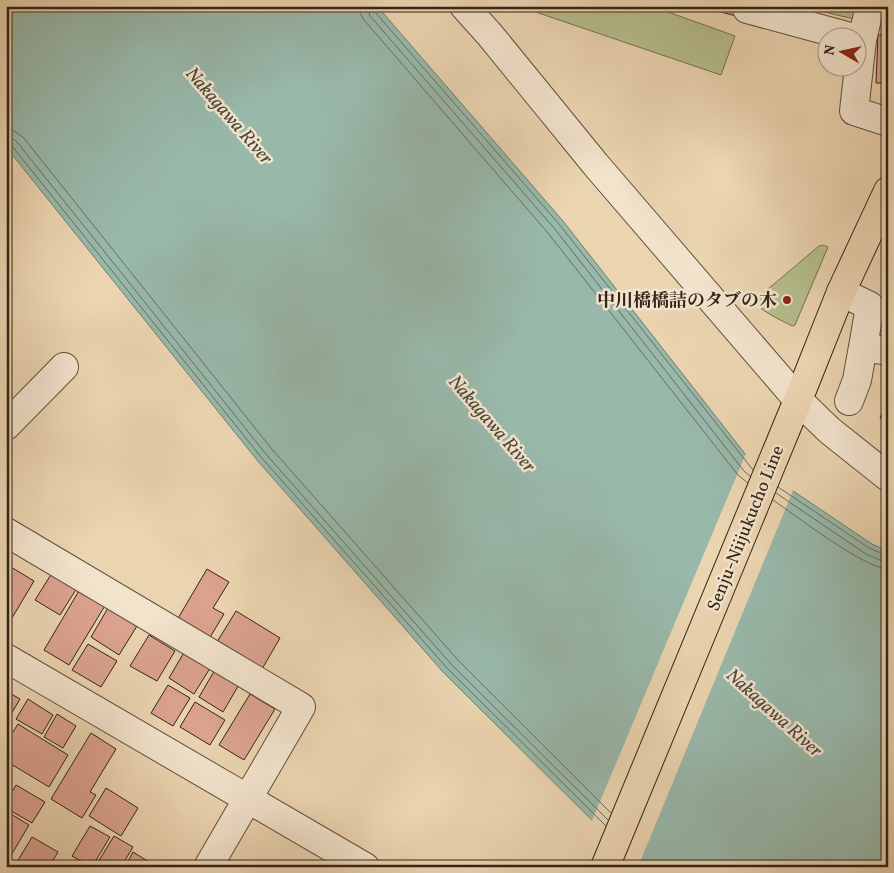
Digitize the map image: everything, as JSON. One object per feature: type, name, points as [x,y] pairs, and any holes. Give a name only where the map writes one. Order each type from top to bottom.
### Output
[{"type":"main road","name":"Senju-Niijukucho Line","points":[[605,867],[841,292],[888,191]]},
{"type":"street","points":[[464,6],[490,35],[794,410],[829,430],[888,477]]},
{"type":"street","points":[[862,28],[870,6]]},
{"type":"street","points":[[747,9],[820,28]]},
{"type":"street","points":[[856,78],[854,112],[888,122]]},
{"type":"street","points":[[841,292],[870,306],[875,349],[857,380],[849,401]]},
{"type":"street","points":[[6,426],[64,367]]},
{"type":"street","points":[[6,532],[301,707],[208,867]]},
{"type":"street","points":[[6,658],[365,867]]},
{"type":"green space","points":[[518,6],[657,6],[657,8],[735,36],[721,75]]},
{"type":"green space","points":[[799,6],[858,6],[854,19]]},
{"type":"green space","points":[[819,246],[828,247],[795,325],[792,326],[778,319],[759,306],[757,302],[761,295]]},
{"type":"water","name":"Nakagawa River","points":[[6,6],[377,6],[563,221],[753,464],[872,544],[888,551],[888,867],[639,867],[443,672],[257,460],[6,147]]},
{"type":"pier","points":[[747,451],[755,462],[794,488],[638,867],[635,867],[591,823]]},
{"type":"building","points":[[723,6],[742,6],[740,17],[721,12]]},
{"type":"building","points":[[878,35],[888,35],[888,83],[876,83]]},
{"type":"building","points":[[888,400],[888,422],[880,418]]},
{"type":"building","points":[[6,564],[34,581],[6,628]]},
{"type":"building","points":[[207,569],[229,582],[213,608],[224,614],[209,639],[177,620]]},
{"type":"building","points":[[52,573],[77,588],[60,615],[35,600]]},
{"type":"building","points":[[80,589],[106,604],[69,665],[44,650]]},
{"type":"building","points":[[108,608],[137,626],[119,655],[91,637]]},
{"type":"building","points":[[236,611],[280,638],[262,669],[217,642]]},
{"type":"building","points":[[149,635],[175,651],[157,681],[130,666]]},
{"type":"building","points":[[88,644],[117,661],[101,687],[72,670]]},
{"type":"building","points":[[186,649],[212,665],[194,694],[169,678]]},
{"type":"building","points":[[216,668],[240,683],[223,712],[199,697]]},
{"type":"building","points":[[168,685],[190,698],[173,726],[151,713]]},
{"type":"building","points":[[6,691],[20,699],[6,723]]},
{"type":"building","points":[[250,694],[275,709],[244,760],[219,745]]},
{"type":"building","points":[[28,699],[53,715],[42,734],[16,719]]},
{"type":"building","points":[[195,702],[225,720],[210,745],[180,727]]},
{"type":"building","points":[[57,714],[76,726],[63,748],[44,737]]},
{"type":"building","points":[[18,724],[68,755],[49,787],[6,761],[6,743]]},
{"type":"building","points":[[91,733],[116,749],[90,792],[96,795],[82,818],[51,799]]},
{"type":"building","points":[[6,777],[11,780],[6,789]]},
{"type":"building","points":[[16,785],[45,802],[32,823],[6,808],[6,802]]},
{"type":"building","points":[[106,788],[138,808],[121,836],[89,816]]},
{"type":"building","points":[[6,811],[29,825],[6,864]]},
{"type":"building","points":[[90,826],[110,837],[92,867],[72,856]]},
{"type":"building","points":[[114,836],[133,847],[121,867],[95,867]]},
{"type":"building","points":[[32,837],[58,852],[49,867],[14,867]]},
{"type":"building","points":[[133,852],[157,867],[125,867]]},
{"type":"place","name":"中川橋橋詰のタブの木","points":[[787,300]]}]
